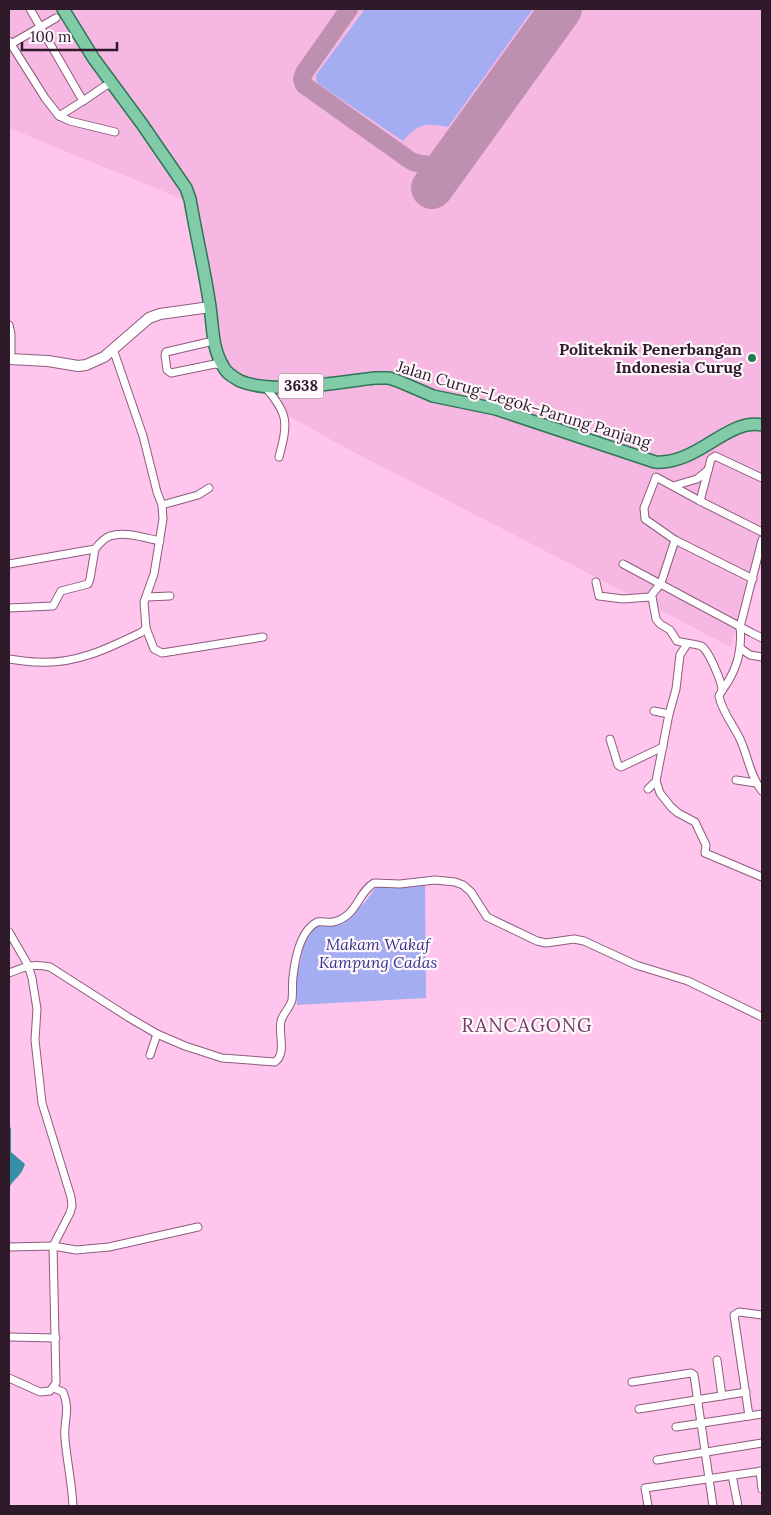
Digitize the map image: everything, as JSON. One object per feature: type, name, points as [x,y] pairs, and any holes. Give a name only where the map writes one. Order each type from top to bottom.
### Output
[{"type":"main road","points":[[63,9],[94,59],[186,188],[190,199],[210,307],[214,343],[222,366]]},
{"type":"main road","name":"Jalan Curug–Legok–Parung Panjang","points":[[222,366],[228,374],[240,380],[264,387],[290,387],[388,378],[433,396],[496,409],[655,462],[664,463],[678,460],[708,446],[741,426],[751,424],[762,425]]},
{"type":"street","points":[[30,9],[83,101]]},
{"type":"street","points":[[56,18],[41,28],[10,42],[45,98],[60,116],[115,132]]},
{"type":"street","points":[[60,116],[105,86],[112,84]]},
{"type":"street","points":[[9,325],[11,334],[10,359],[48,361],[78,366],[95,362],[149,318],[210,307]]},
{"type":"street","points":[[214,343],[209,342],[166,352],[167,370],[171,373],[215,364],[222,366]]},
{"type":"street","points":[[113,349],[143,436],[162,505],[163,519],[154,574],[144,602],[146,628],[154,649],[162,653],[263,637]]},
{"type":"street","points":[[264,387],[280,406],[284,419],[283,441],[279,457]]},
{"type":"street","points":[[700,500],[711,459],[715,456],[762,478]]},
{"type":"street","points":[[673,486],[697,479],[708,470]]},
{"type":"street","points":[[762,532],[673,486],[656,473],[644,508],[645,519],[675,540],[754,577],[762,578]]},
{"type":"street","points":[[162,505],[198,495],[209,488]]},
{"type":"street","points":[[9,564],[94,550],[110,536],[118,535],[160,541]]},
{"type":"street","points":[[596,582],[599,596],[646,599],[652,596],[661,583],[675,540]]},
{"type":"street","points":[[762,540],[740,626],[742,640],[740,648],[732,674],[719,696],[721,706],[741,740],[756,783],[762,791]]},
{"type":"street","points":[[9,608],[54,606],[61,591],[88,584],[94,550]]},
{"type":"street","points":[[623,564],[762,638]]},
{"type":"street","points":[[147,597],[170,596]]},
{"type":"street","points":[[652,596],[656,619],[660,624],[670,630],[677,641],[698,645],[705,649],[720,680],[722,690]]},
{"type":"street","points":[[9,659],[36,662],[75,659],[102,651],[142,632],[146,628]]},
{"type":"street","points":[[687,644],[680,655],[676,689],[656,781],[660,793],[671,807],[678,814],[695,822],[706,845],[705,853],[762,877]]},
{"type":"street","points":[[740,648],[750,655],[762,658]]},
{"type":"street","points":[[654,711],[670,714]]},
{"type":"street","points":[[610,739],[619,766],[623,767],[663,748]]},
{"type":"street","points":[[736,780],[756,783]]},
{"type":"street","points":[[648,789],[656,781]]},
{"type":"street","points":[[9,974],[28,965],[42,965],[56,970],[89,993],[157,1034],[185,1046],[222,1058],[275,1062],[280,1056],[281,1021],[291,1002],[294,970],[301,939],[306,930],[317,922],[331,922],[349,915],[368,887],[374,883],[400,884],[435,880],[455,882],[462,885],[471,892],[487,917],[537,941],[574,939],[584,941],[636,965],[688,982],[762,1016]]},
{"type":"street","points":[[9,932],[28,965],[37,1009],[35,1040],[42,1103],[71,1197],[72,1206],[53,1246],[57,1377],[54,1388],[50,1391],[40,1392],[9,1378]]},
{"type":"street","points":[[150,1055],[157,1034]]},
{"type":"street","points":[[9,1247],[53,1246],[76,1250],[109,1247],[198,1227]]},
{"type":"street","points":[[749,1416],[734,1315],[739,1312],[762,1317]]},
{"type":"street","points":[[9,1337],[56,1338]]},
{"type":"street","points":[[717,1360],[722,1396]]},
{"type":"street","points":[[632,1382],[693,1374],[713,1506]]},
{"type":"street","points":[[54,1388],[62,1392],[67,1404],[68,1413],[64,1425],[73,1506]]},
{"type":"street","points":[[639,1408],[746,1392]]},
{"type":"street","points":[[676,1427],[762,1414]]},
{"type":"street","points":[[657,1460],[762,1443]]},
{"type":"street","points":[[648,1506],[645,1488],[709,1478],[761,1471],[762,1489]]},
{"type":"street","points":[[732,1475],[738,1506]]},
{"type":"shaded area","points":[[9,9],[762,9],[762,531],[731,647],[344,447],[274,408],[260,380],[242,376],[225,362],[196,205],[9,128]]},
{"type":"shaded area","points":[[9,1126],[11,1128],[11,1152],[25,1164],[22,1172],[9,1188]]},
{"type":"green space","points":[[365,9],[533,9],[448,127],[423,126],[403,141],[317,83],[316,75]]},
{"type":"green space","name":"Makam Wakaf Kampung Cadas","points":[[379,883],[425,884],[426,998],[297,1005],[296,971],[300,964],[305,937],[318,924],[345,920],[365,902]]},
{"type":"taxiway","points":[[349,9],[304,73],[302,79],[304,85],[411,161],[433,165],[454,157]]},
{"type":"runway","points":[[432,188],[561,9]]},
{"type":"place","name":"Politeknik Penerbangan Indonesia Curug","points":[[752,358]]},
{"type":"district","name":"RANCAGONG","points":[[527,1025]]}]
